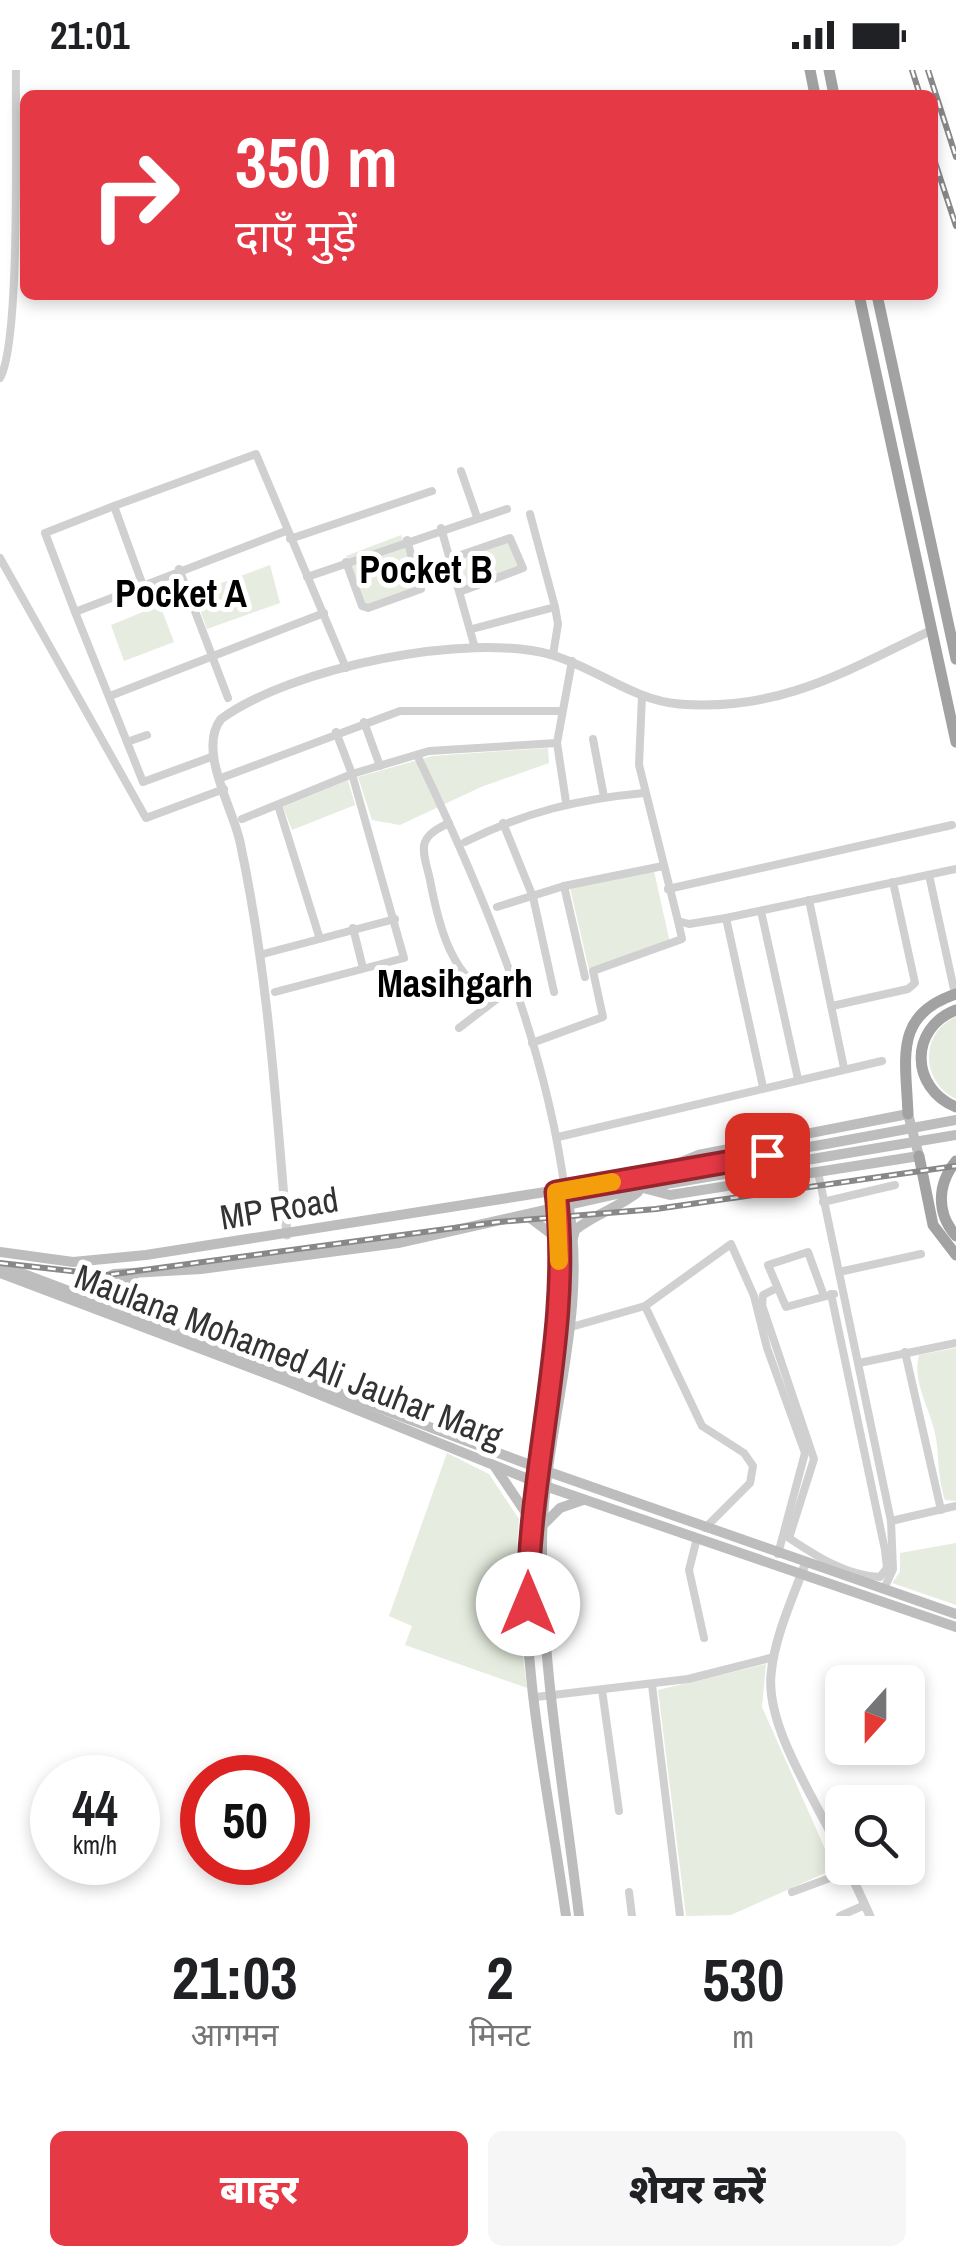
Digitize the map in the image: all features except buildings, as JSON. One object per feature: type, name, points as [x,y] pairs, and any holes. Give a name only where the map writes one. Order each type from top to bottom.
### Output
[{"type":"highway","points":[[860,300],[956,742]]},
{"type":"highway","points":[[878,300],[956,659]]},
{"type":"highway","points":[[908,1114],[906,1048],[910,1027],[930,1002],[955,994]]},
{"type":"highway","points":[[956,1010],[929,1029],[920,1055],[931,1090],[956,1107]]},
{"type":"highway","points":[[919,1156],[933,1225],[956,1255]]},
{"type":"highway","points":[[956,1160],[941,1194],[944,1218],[956,1236]]},
{"type":"main road","points":[[643,1188],[670,1195],[919,1156],[908,1114],[698,1154],[647,1176]]},
{"type":"main road","points":[[579,1916],[545,1616],[544,1524],[572,1329],[575,1230],[620,1207],[643,1188],[694,1173],[956,1120]]},
{"type":"main road","points":[[647,1176],[694,1173],[956,1136]]},
{"type":"main road","name":"MP Road","points":[[0,1252],[88,1261],[287,1235],[647,1176]]},
{"type":"main road","name":"MP Road","points":[[98,1282],[114,1274],[201,1270],[398,1243],[643,1188]]},
{"type":"main road","points":[[561,1192],[573,1240]]},
{"type":"main road","points":[[564,1207],[559,1239],[557,1331],[530,1519],[528,1633],[566,1916]]},
{"type":"main road","points":[[507,1221],[532,1216],[559,1239]]},
{"type":"main road","points":[[84,1301],[98,1282],[88,1261]]},
{"type":"main road","name":"Maulana Mohamed Ali Jauhar Marg","points":[[0,1265],[548,1487],[778,1554],[804,1568],[884,1589],[956,1614]]},
{"type":"main road","points":[[133,1316],[114,1296],[122,1281],[139,1272]]},
{"type":"main road","name":"Maulana Mohamed Ali Jauhar Marg","points":[[0,1273],[133,1316],[956,1627]]},
{"type":"main road","points":[[491,1462],[530,1519]]},
{"type":"main road","points":[[544,1524],[560,1508],[584,1499]]},
{"type":"street","points":[[0,378],[6,364],[12,274],[16,70]]},
{"type":"street","points":[[214,756],[144,782],[46,533],[256,454],[346,668]]},
{"type":"street","points":[[461,471],[477,517]]},
{"type":"street","points":[[75,612],[180,569],[432,491]]},
{"type":"street","points":[[114,506],[142,583]]},
{"type":"street","points":[[307,576],[507,509]]},
{"type":"street","points":[[530,514],[558,624],[553,655]]},
{"type":"street","points":[[441,528],[462,591],[475,648]]},
{"type":"street","points":[[452,558],[510,538],[523,568],[462,591]]},
{"type":"street","points":[[346,562],[362,606],[368,608],[421,589],[406,540]]},
{"type":"street","points":[[0,558],[145,816],[152,818],[364,722],[426,708],[560,711]]},
{"type":"street","points":[[180,569],[228,698]]},
{"type":"street","points":[[472,629],[554,607]]},
{"type":"street","points":[[110,696],[324,613]]},
{"type":"street","points":[[287,1235],[263,954],[236,822],[214,756],[213,733],[226,715],[346,668],[409,654],[475,648],[521,649],[553,655],[642,696],[681,704],[786,695],[858,670],[932,630]]},
{"type":"street","points":[[566,802],[556,743],[572,661]]},
{"type":"street","points":[[532,1043],[603,1018],[593,971],[682,939],[644,793],[637,738],[642,696]]},
{"type":"street","points":[[364,722],[380,766]]},
{"type":"street","points":[[275,992],[404,958],[352,774],[336,732]]},
{"type":"street","points":[[127,742],[147,735]]},
{"type":"street","points":[[593,739],[604,797]]},
{"type":"street","points":[[242,819],[352,774],[417,755],[556,743]]},
{"type":"street","points":[[417,755],[450,823],[532,1043],[558,1138],[561,1192]]},
{"type":"street","points":[[466,842],[502,823],[566,802],[644,793]]},
{"type":"street","points":[[278,805],[320,936]]},
{"type":"street","points":[[450,823],[430,834],[424,850],[439,927],[464,970],[498,998]]},
{"type":"street","points":[[502,823],[533,897],[554,992]]},
{"type":"street","points":[[668,889],[952,825]]},
{"type":"street","points":[[498,907],[564,886],[663,866]]},
{"type":"street","points":[[678,921],[688,924],[726,918],[956,869]]},
{"type":"street","points":[[928,875],[955,994]]},
{"type":"street","points":[[832,1006],[908,990],[915,983],[894,882]]},
{"type":"street","points":[[564,886],[585,977]]},
{"type":"street","points":[[809,900],[844,1068]]},
{"type":"street","points":[[761,911],[798,1079]]},
{"type":"street","points":[[726,918],[763,1087]]},
{"type":"street","points":[[263,954],[395,919]]},
{"type":"street","points":[[353,928],[364,968]]},
{"type":"street","points":[[460,1028],[498,998],[514,991]]},
{"type":"street","points":[[558,1138],[882,1061]]},
{"type":"street","points":[[818,1172],[891,1521],[893,1569],[884,1589]]},
{"type":"street","points":[[824,1202],[895,1184]]},
{"type":"street","points":[[557,1331],[645,1306],[731,1244],[754,1296],[767,1348],[805,1453],[778,1554]]},
{"type":"street","points":[[777,1288],[763,1296],[762,1306],[814,1459],[789,1538],[863,1576],[880,1577],[887,1568],[885,1550],[828,1295],[808,1252],[768,1265],[786,1307],[828,1295],[843,1291]]},
{"type":"street","points":[[839,1272],[921,1254]]},
{"type":"street","points":[[645,1306],[702,1426],[744,1453],[753,1466],[750,1483],[701,1533],[689,1570],[704,1638]]},
{"type":"street","points":[[859,1363],[956,1343]]},
{"type":"street","points":[[905,1352],[941,1510]]},
{"type":"street","points":[[891,1521],[956,1506]]},
{"type":"street","points":[[804,1568],[774,1657],[771,1687],[778,1718],[825,1819]]},
{"type":"street","points":[[536,1697],[652,1685],[774,1657]]},
{"type":"street","points":[[652,1685],[680,1916]]},
{"type":"street","points":[[602,1690],[619,1811]]},
{"type":"street","points":[[792,1892],[825,1878]]},
{"type":"street","points":[[856,1885],[870,1916]]},
{"type":"street","points":[[629,1892],[632,1916]]},
{"type":"street","points":[[840,1916],[865,1905]]},
{"type":"shaded area","points":[[401,535],[420,586],[365,606],[346,556]]},
{"type":"shaded area","points":[[510,540],[522,568],[459,590],[451,560]]},
{"type":"shaded area","points":[[270,565],[280,603],[207,629],[194,593]]},
{"type":"shaded area","points":[[160,605],[174,642],[124,661],[111,625]]},
{"type":"shaded area","points":[[548,748],[549,763],[481,787],[400,825],[372,820],[358,777],[432,756]]},
{"type":"shaded area","points":[[348,780],[355,805],[292,830],[283,807]]},
{"type":"shaded area","points":[[654,871],[670,943],[590,974],[570,888]]},
{"type":"shaded area","points":[[956,1017],[956,1099],[936,1081],[929,1058],[935,1034]]},
{"type":"shaded area","points":[[956,1348],[956,1501],[945,1500],[934,1428],[917,1365],[919,1355]]},
{"type":"shaded area","points":[[447,1453],[489,1474],[519,1519],[514,1591],[527,1688],[405,1645],[412,1626],[389,1616]]},
{"type":"shaded area","points":[[956,1543],[956,1605],[892,1583],[900,1572],[900,1553]]},
{"type":"shaded area","points":[[766,1664],[762,1707],[825,1849],[825,1873],[731,1915],[686,1916],[658,1690]]},
{"type":"railway","points":[[912,70],[918,90]]},
{"type":"railway","points":[[928,70],[934,90]]},
{"type":"railway","points":[[938,101],[956,157]]},
{"type":"railway","points":[[938,171],[956,226]]},
{"type":"railway","points":[[0,1263],[107,1275],[498,1222],[656,1209],[956,1166]]},
{"type":"slow traffic","points":[[559,1261],[556,1192],[612,1182]]},
{"type":"district","name":"Pocket B","points":[[426,569]]},
{"type":"district","name":"Pocket A","points":[[181,593]]},
{"type":"district","name":"Masihgarh","points":[[455,983]]},
{"type":"route","points":[[528,1604],[527,1546],[534,1480],[558,1323],[556,1192],[767,1155]]}]
